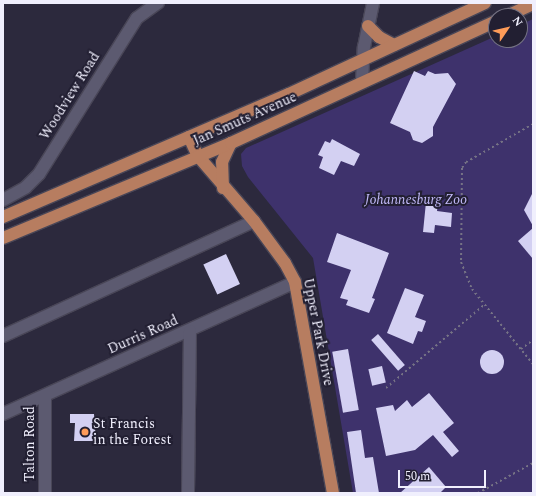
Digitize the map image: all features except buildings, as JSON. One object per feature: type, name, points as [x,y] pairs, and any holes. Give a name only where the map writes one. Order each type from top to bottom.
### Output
[{"type":"main road","name":"Jan Smuts Avenue","points":[[3,217],[189,137],[485,3]]},
{"type":"main road","name":"Jan Smuts Avenue","points":[[3,238],[231,143],[362,81],[488,25]]},
{"type":"main road","points":[[368,26],[379,37],[394,45]]},
{"type":"main road","name":"Upper Park Drive","points":[[189,137],[198,156],[223,188],[254,221],[285,263],[295,282],[333,493]]},
{"type":"main road","points":[[223,188],[222,162],[231,143]]},
{"type":"street","name":"Woodview Road","points":[[3,200],[26,187],[39,174],[137,18],[158,3]]},
{"type":"street","points":[[362,81],[362,59],[373,3]]},
{"type":"street","points":[[3,336],[254,221]]},
{"type":"street","name":"Durris Road","points":[[3,414],[190,331],[295,282]]},
{"type":"street","points":[[188,493],[190,331]]},
{"type":"street","name":"Talton Road","points":[[45,396],[45,493]]},
{"type":"path","points":[[533,124],[466,162],[462,168],[461,262],[472,289],[533,364]]},
{"type":"path","points":[[386,388],[484,305]]},
{"type":"path","points":[[520,349],[533,340]]},
{"type":"path","points":[[478,493],[533,463]]},
{"type":"green space","name":"Johannesburg Zoo","points":[[533,19],[533,493],[353,493],[313,258],[248,177],[242,166],[241,154],[246,148],[488,40],[488,48],[528,48],[528,21]]},
{"type":"place","name":"St Francis in the Forest","points":[[85,432]]}]
